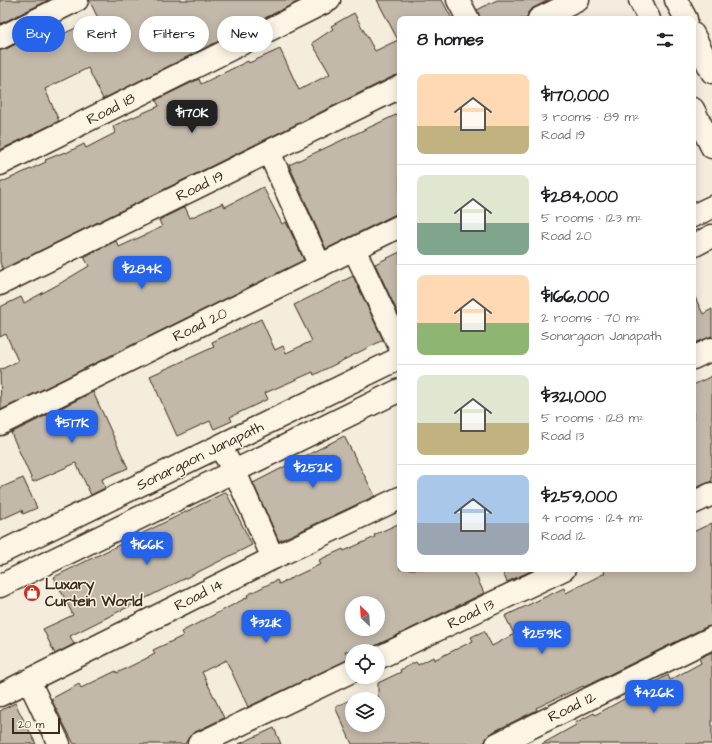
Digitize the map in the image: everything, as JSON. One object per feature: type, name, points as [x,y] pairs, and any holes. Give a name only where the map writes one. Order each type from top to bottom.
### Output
[{"type":"street","points":[[0,38],[77,0]]},
{"type":"street","name":"Road 18","points":[[0,164],[330,0]]},
{"type":"street","points":[[458,0],[466,16]]},
{"type":"street","points":[[545,16],[578,0]]},
{"type":"street","points":[[640,0],[648,16]]},
{"type":"street","points":[[676,0],[684,16]]},
{"type":"street","points":[[702,45],[712,72]]},
{"type":"street","name":"Road 19","points":[[0,284],[397,88]]},
{"type":"street","points":[[696,115],[712,147]]},
{"type":"street","points":[[269,152],[320,266]]},
{"type":"street","points":[[696,215],[712,207]]},
{"type":"street","name":"Road 20","points":[[0,424],[397,228]]},
{"type":"street","points":[[696,244],[712,236]]},
{"type":"street","points":[[354,249],[397,341]]},
{"type":"street","points":[[696,357],[712,349]]},
{"type":"street","name":"Sonargaon Janapath","points":[[0,553],[397,359]]},
{"type":"street","name":"Sonargaon Janapath","points":[[0,586],[397,391]]},
{"type":"street","points":[[220,446],[234,472],[273,558]]},
{"type":"street","points":[[696,502],[712,494]]},
{"type":"street","name":"Road 14","points":[[0,695],[273,558],[397,499]]},
{"type":"street","name":"Road 13","points":[[385,655],[558,572]]},
{"type":"street","name":"Road 12","points":[[497,744],[712,638]]},
{"type":"street","points":[[199,744],[345,673]]},
{"type":"street","points":[[29,681],[59,744]]},
{"type":"building","points":[[0,0],[49,0],[16,16],[12,16],[12,18],[0,24]]},
{"type":"building","points":[[89,0],[301,0],[269,16],[217,16],[217,42],[209,46],[209,16],[139,16],[139,52],[197,52],[103,99],[88,68],[45,89],[59,121],[0,150],[0,50],[12,46],[12,52],[65,52],[65,33],[73,29],[73,52],[131,52],[131,16],[97,16]]},
{"type":"building","points":[[377,0],[442,0],[450,16],[397,16],[397,38]]},
{"type":"building","points":[[497,0],[549,0],[533,8],[528,12],[527,16],[479,16],[477,10]]},
{"type":"building","points":[[354,13],[375,51],[397,40],[397,76],[3,269],[0,263],[0,183],[46,162],[45,160],[65,152],[66,153],[84,144],[86,148],[115,133],[113,126],[159,106],[156,100],[199,79],[201,84],[248,61],[249,63],[280,49],[299,90],[330,74],[312,43],[333,29],[331,26]]},
{"type":"building","points":[[397,114],[397,214],[326,249],[289,165]]},
{"type":"building","points":[[263,187],[282,224],[286,222],[304,260],[1,410],[0,370],[18,361],[6,334],[0,337],[0,307],[21,297],[24,303],[89,266],[84,257],[116,241],[119,247],[162,227],[159,220],[185,207],[190,218],[223,203],[225,207]]},
{"type":"building","points":[[397,253],[397,312],[375,264]]},
{"type":"building","points":[[353,276],[383,340],[314,375],[313,372],[265,393],[268,399],[230,417],[232,421],[214,429],[210,421],[177,436],[150,376],[214,347],[212,342],[261,319],[275,350],[283,346],[286,353],[312,341],[294,305]]},
{"type":"building","points":[[696,299],[703,314],[712,309],[712,336],[696,343]]},
{"type":"building","points":[[712,376],[712,481],[696,488],[696,384]]},
{"type":"building","points":[[93,392],[128,468],[102,479],[105,488],[91,495],[76,463],[33,482],[11,433]]},
{"type":"building","points":[[344,436],[375,496],[279,541],[253,483]]},
{"type":"building","points":[[23,478],[37,508],[23,514],[22,510],[0,520],[0,488]]},
{"type":"building","points":[[226,492],[252,545],[70,636],[74,644],[55,654],[43,629],[73,615],[54,577]]},
{"type":"building","points":[[712,523],[712,626],[706,627],[584,687],[583,686],[536,708],[537,710],[491,733],[485,742],[481,744],[352,744],[346,732],[385,732],[385,692],[378,692],[378,684],[385,684],[385,680],[401,672],[400,670],[416,662],[418,665],[433,657],[434,660],[473,641],[471,637],[484,631],[492,646],[514,634],[505,616],[564,588],[566,593],[604,572],[696,572],[696,531]]},
{"type":"building","points":[[397,524],[397,572],[474,572],[484,593],[379,644],[345,644],[345,661],[248,707],[226,660],[202,672],[224,718],[193,733],[185,744],[74,744],[51,699],[79,684],[81,688],[116,671],[117,673],[155,654],[153,650],[183,636],[181,632],[248,597],[247,595],[277,580],[279,584],[321,564],[319,560],[343,549],[344,551],[375,537],[374,535]]},
{"type":"building","points":[[502,572],[529,572],[507,582]]},
{"type":"building","points":[[712,652],[712,744],[542,744],[576,725],[575,723],[594,713],[595,715],[668,675],[670,680],[701,663],[699,658]]},
{"type":"building","points":[[345,702],[345,729],[335,707]]},
{"type":"building","points":[[15,703],[36,744],[0,744],[0,711]]},
{"type":"building","points":[[274,728],[281,744],[239,744]]},
{"type":"place","name":"Luxary Curtein World","points":[[32,593]]}]
